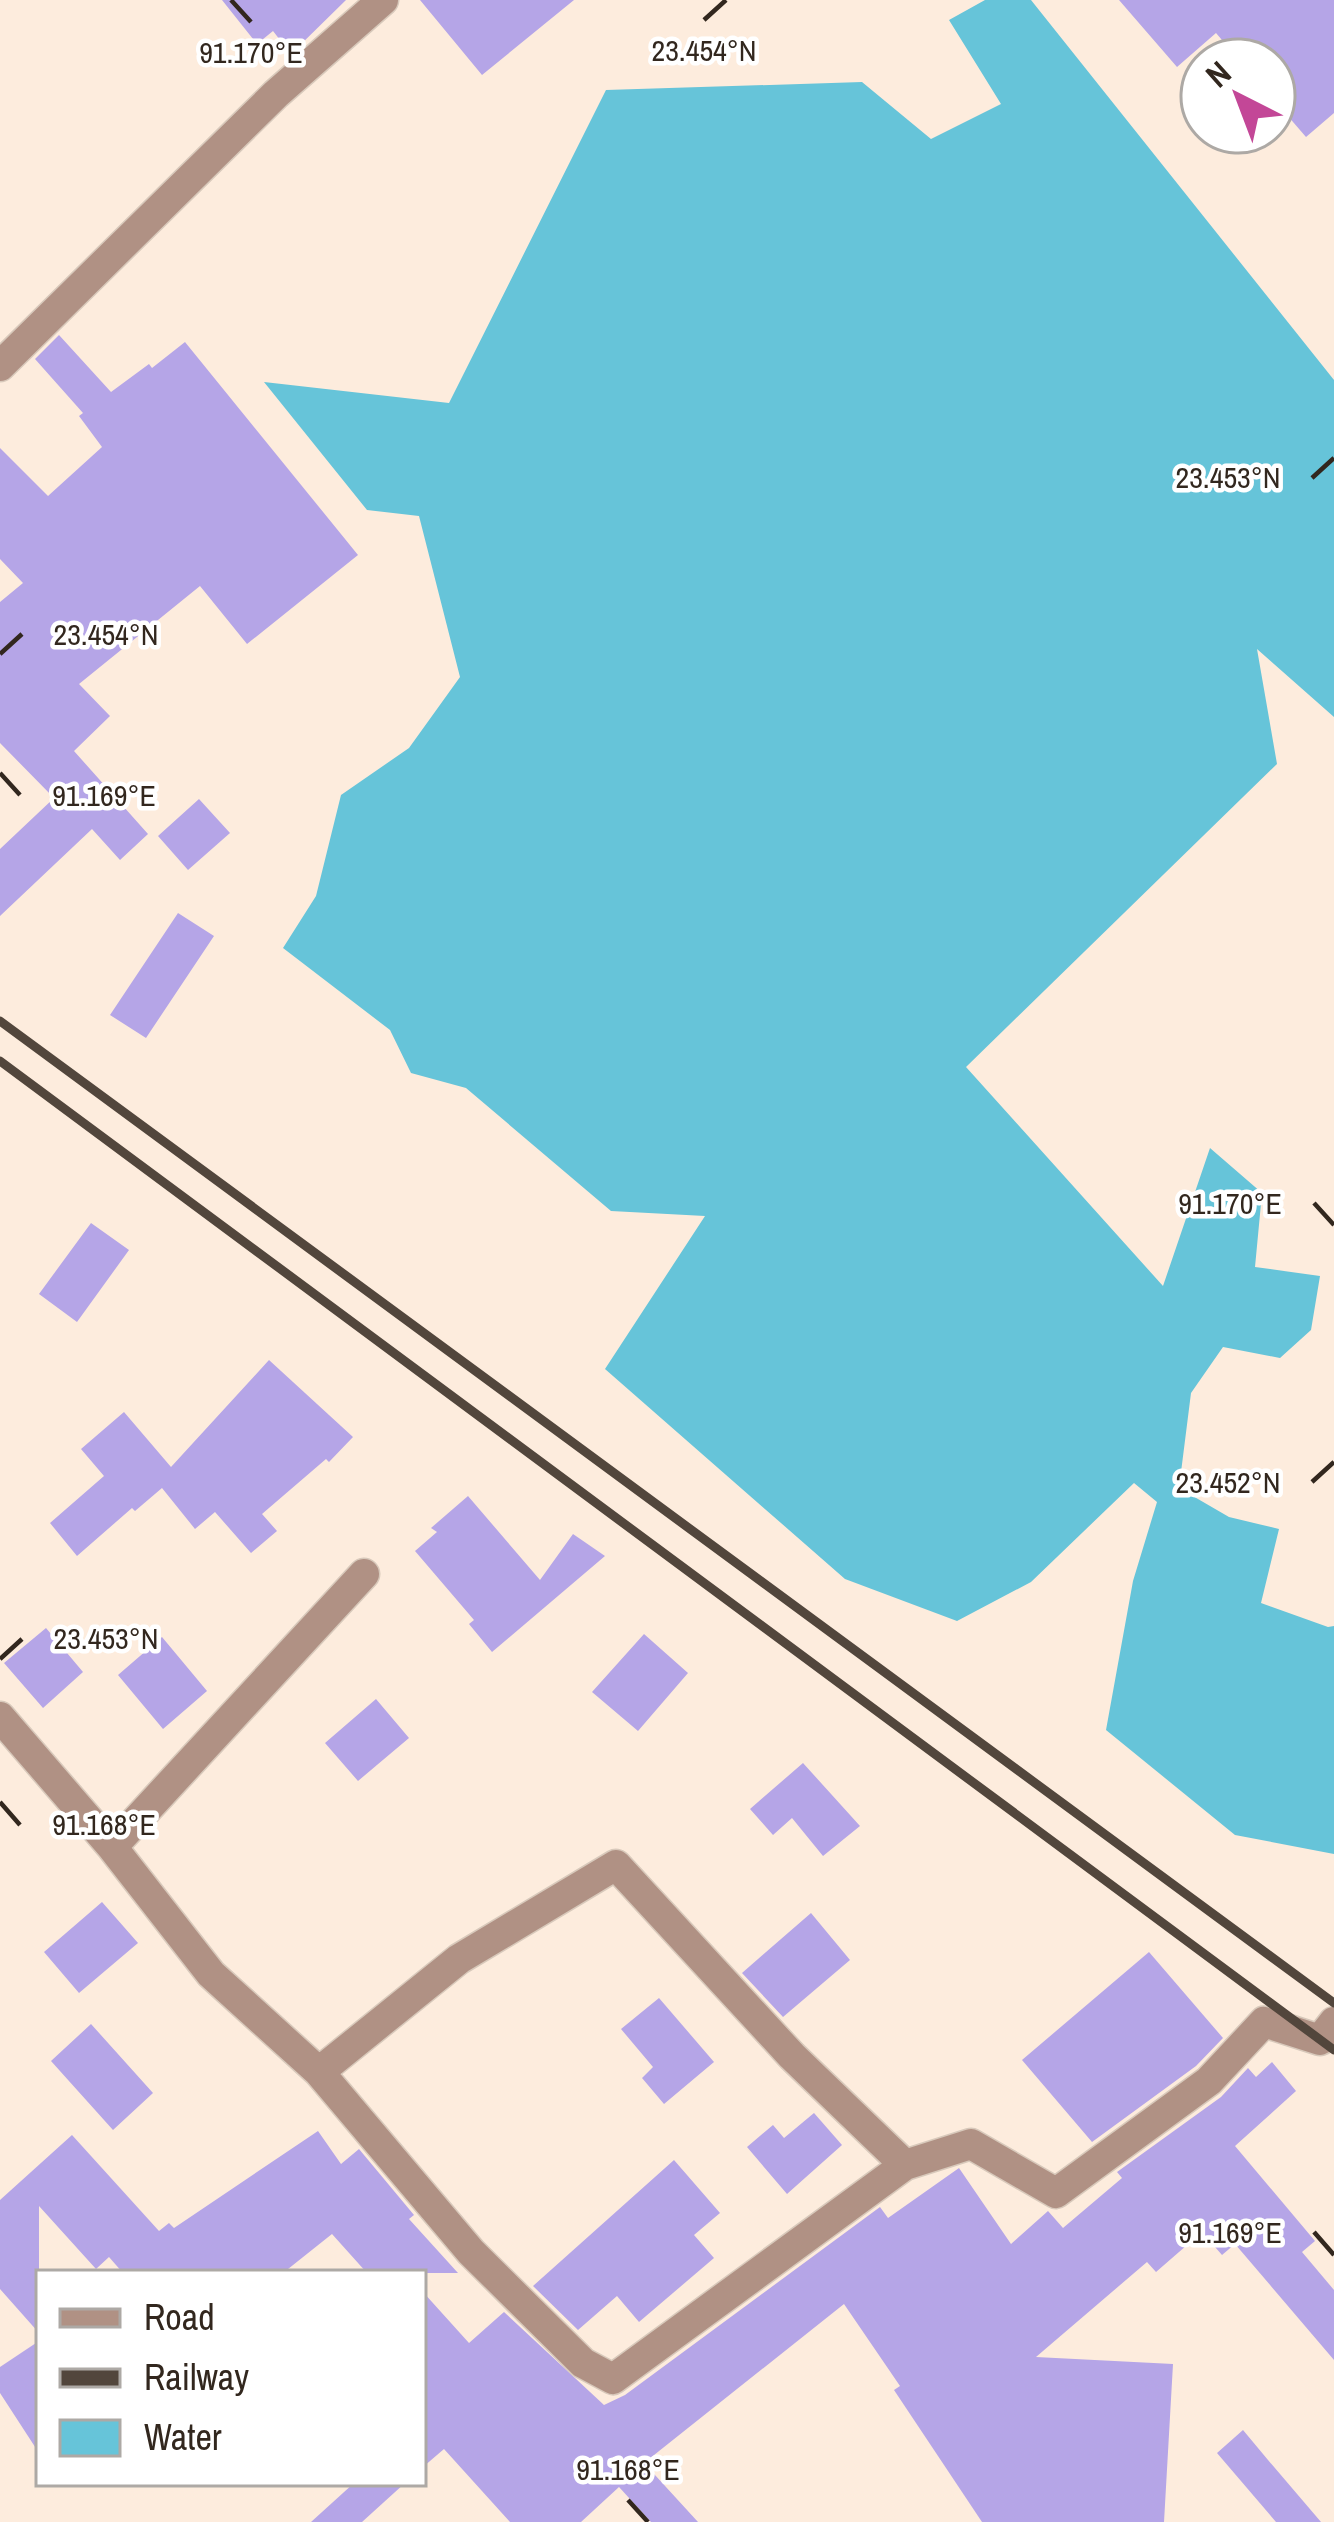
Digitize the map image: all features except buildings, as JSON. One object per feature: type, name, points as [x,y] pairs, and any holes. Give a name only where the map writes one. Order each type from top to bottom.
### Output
[{"type":"street","points":[[0,366],[276,94],[383,0]]},
{"type":"street","points":[[112,1847],[364,1574]]},
{"type":"street","points":[[0,1717],[212,1973],[319,2072],[471,2252],[584,2363],[613,2379],[905,2165],[971,2144],[1056,2193],[1209,2081],[1264,2022],[1320,2040],[1334,2022]]},
{"type":"street","points":[[319,2072],[459,1959],[616,1865],[792,2056],[905,2165]]},
{"type":"water","points":[[985,0],[1031,0],[1334,380],[1334,717],[1257,649],[1277,764],[966,1067],[1163,1286],[1210,1148],[1262,1193],[1255,1267],[1320,1276],[1311,1330],[1280,1358],[1223,1347],[1191,1393],[1179,1488],[1229,1517],[1279,1529],[1261,1603],[1334,1626],[1334,1854],[1235,1835],[1106,1730],[1133,1581],[1157,1502],[1134,1483],[1031,1582],[957,1621],[845,1579],[605,1369],[705,1216],[611,1211],[466,1088],[411,1073],[390,1030],[283,948],[316,896],[341,795],[409,748],[460,677],[419,516],[367,510],[264,382],[449,403],[606,90],[862,82],[931,139],[1001,104],[949,20]]},
{"type":"railway","points":[[0,1021],[1334,2003]]},
{"type":"railway","points":[[0,1061],[1334,2050]]}]
